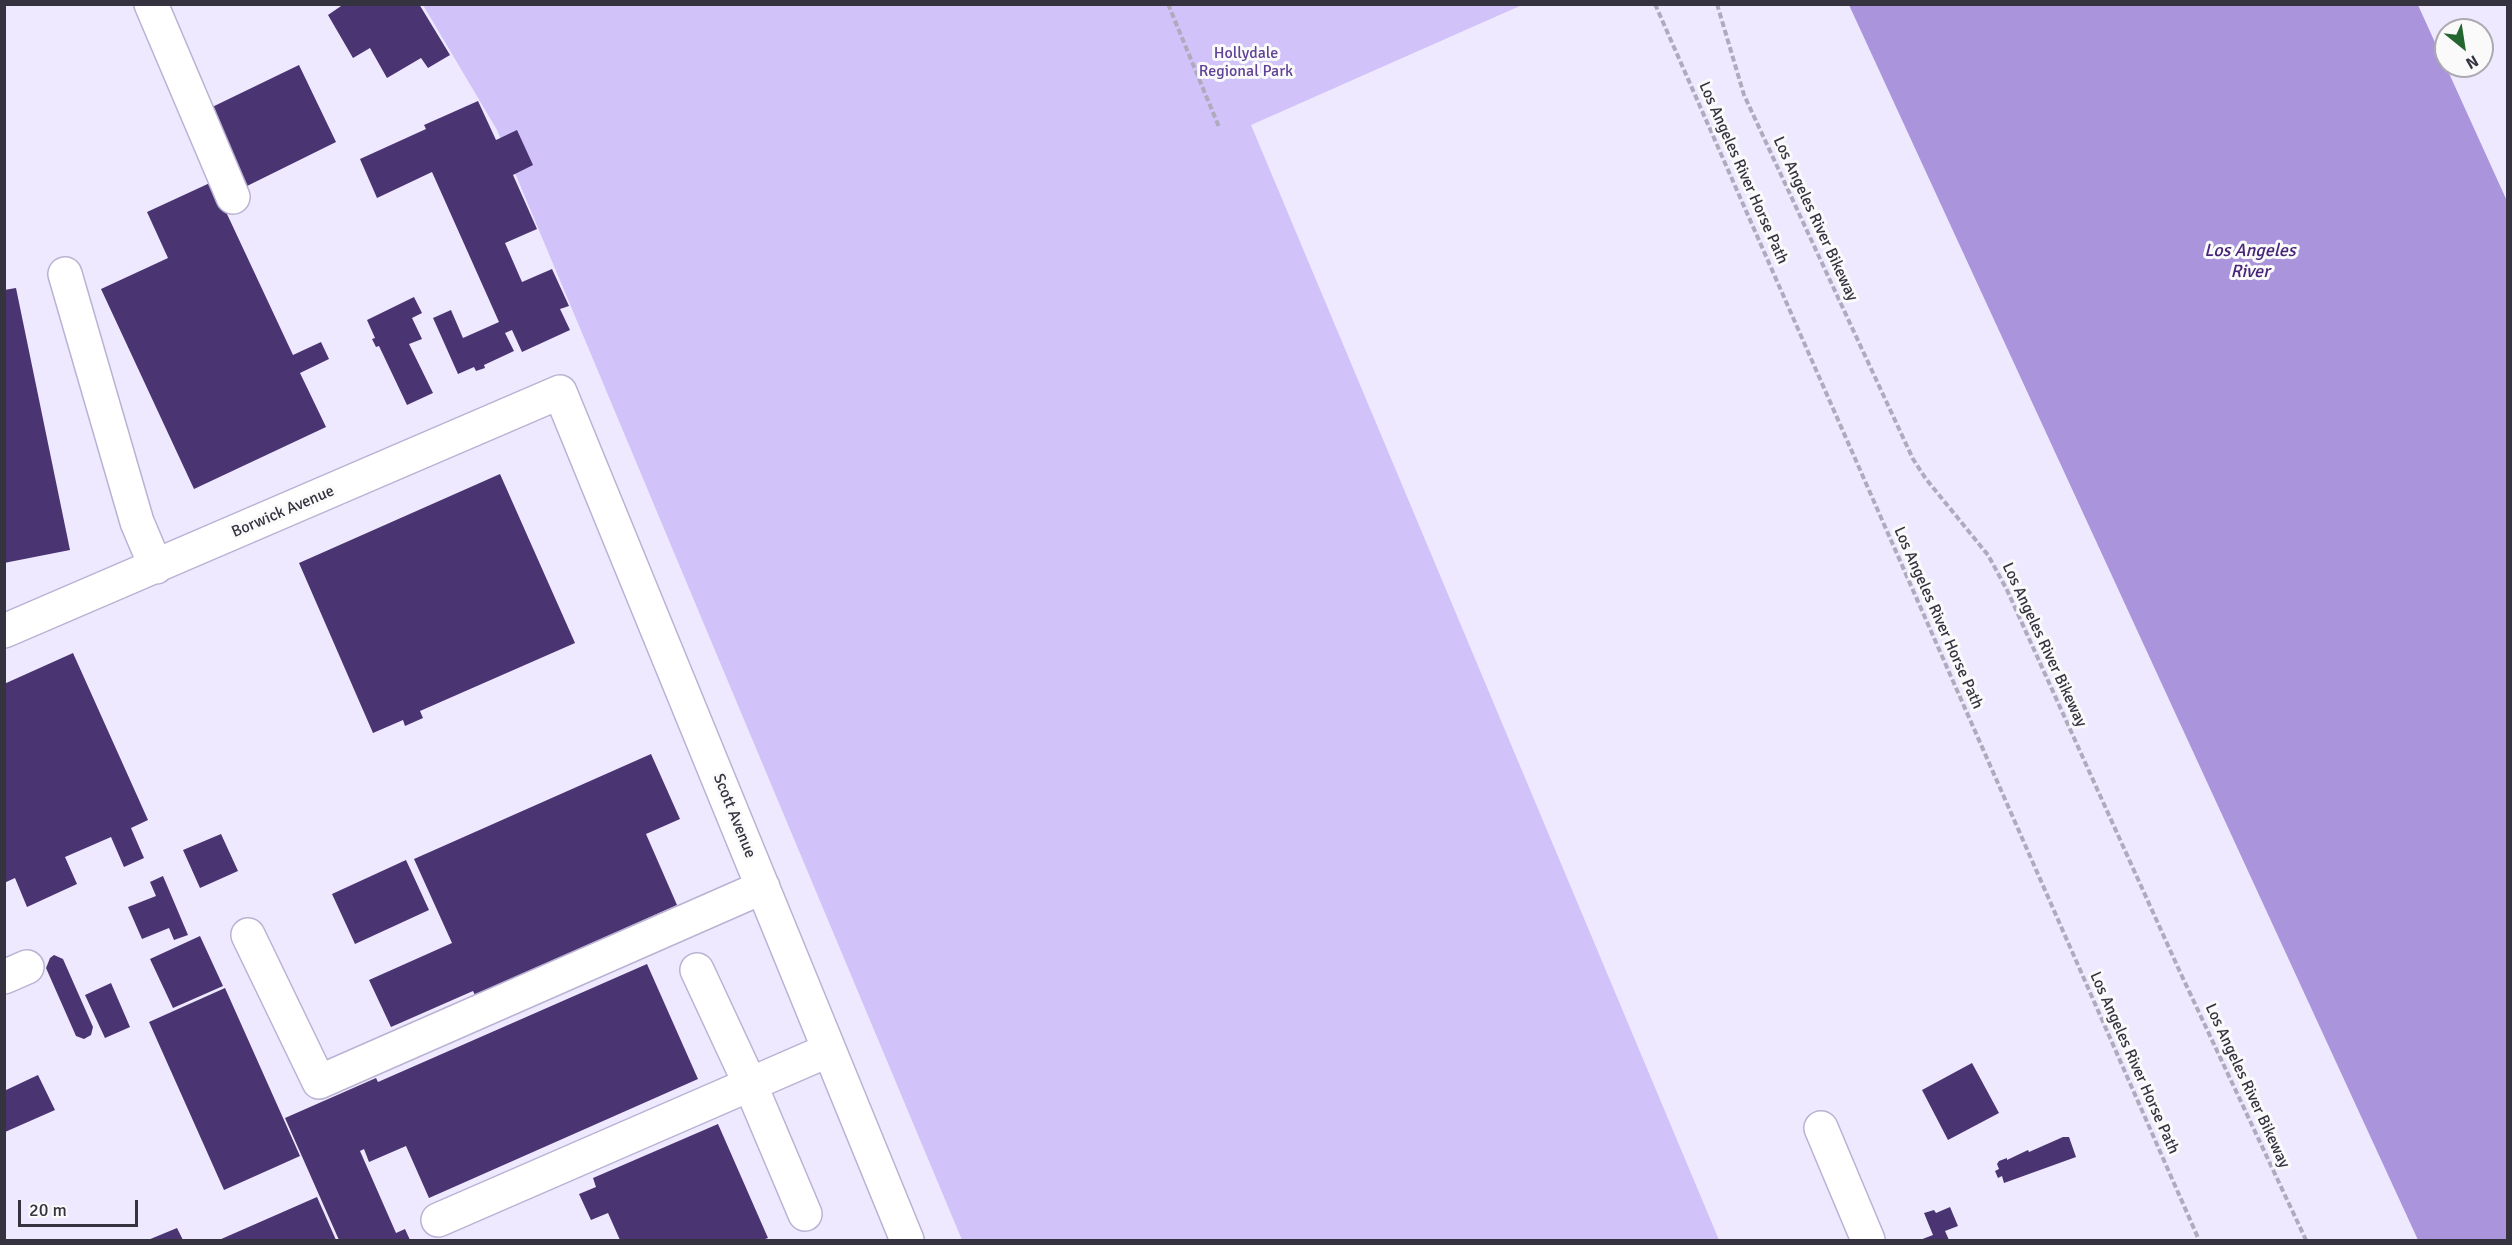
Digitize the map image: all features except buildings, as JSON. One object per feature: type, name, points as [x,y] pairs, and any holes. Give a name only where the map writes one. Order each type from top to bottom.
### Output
[{"type":"street","points":[[151,4],[233,198]]},
{"type":"street","points":[[65,274],[137,522],[156,567]]},
{"type":"street","name":"Borwick Avenue","points":[[4,631],[560,392]]},
{"type":"street","name":"Scott Avenue","points":[[560,392],[907,1240]]},
{"type":"street","points":[[248,935],[319,1082],[763,887]]},
{"type":"street","points":[[697,970],[750,1083],[805,1214]]},
{"type":"street","points":[[438,1220],[829,1050]]},
{"type":"street","points":[[1821,1128],[1868,1240]]},
{"type":"path","points":[[1168,4],[1219,127]]},
{"type":"path","name":"Los Angeles River Horse Path","points":[[1655,4],[2199,1240]]},
{"type":"path","name":"Los Angeles River Bikeway","points":[[1718,4],[1744,95],[1913,459],[1926,479],[1988,555],[2007,590],[2180,972],[2307,1240]]},
{"type":"green space","name":"Hollydale Regional Park","points":[[423,5],[1522,5],[1251,125],[1719,1240],[962,1240],[497,130]]},
{"type":"water","name":"Los Angeles River","points":[[1849,5],[2418,5],[2434,40],[2434,78],[2451,78],[2507,201],[2507,1240],[2418,1240]]}]
